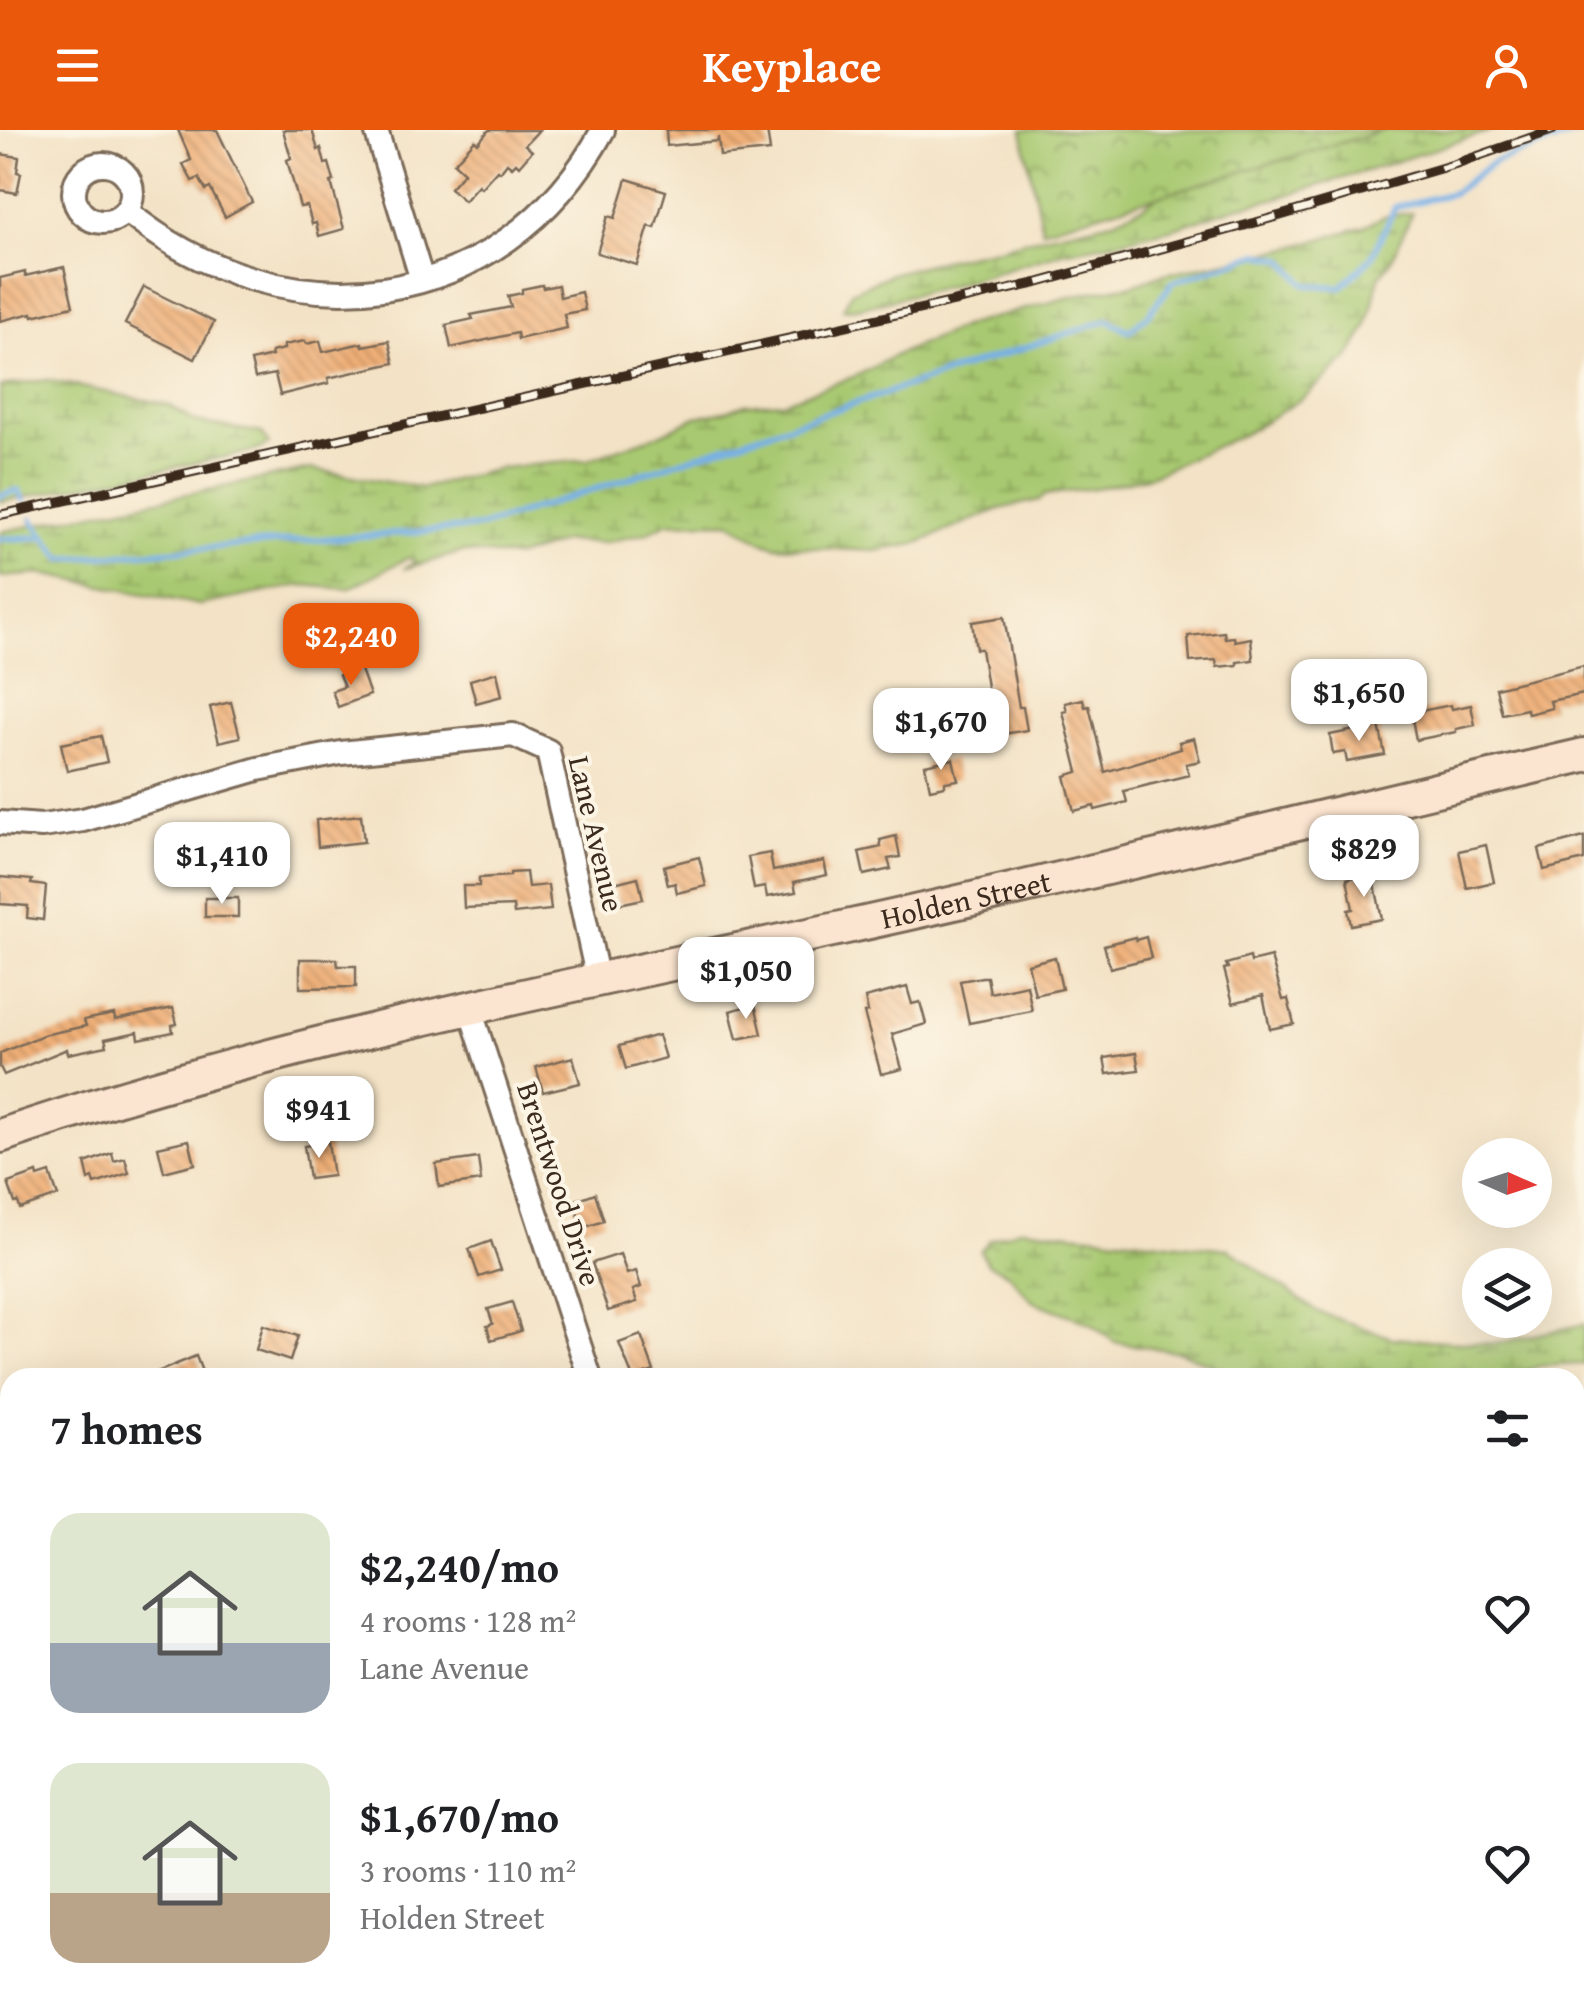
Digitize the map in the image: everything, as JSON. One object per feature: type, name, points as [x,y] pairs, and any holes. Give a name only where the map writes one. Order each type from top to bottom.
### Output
[{"type":"main road","name":"Holden Street","points":[[0,1136],[287,1051],[1584,756]]},
{"type":"street","points":[[376,130],[422,280]]},
{"type":"street","points":[[126,211],[200,259],[253,280],[310,292],[375,291],[459,266],[530,223],[564,188],[603,130]]},
{"type":"street","name":"Lane Avenue","points":[[0,824],[24,826],[82,820],[258,770],[341,753],[514,735],[548,751],[598,980]]},
{"type":"street","name":"Brentwood Drive","points":[[470,1009],[587,1368]]},
{"type":"green space","points":[[1022,130],[1385,130],[1042,230]]},
{"type":"green space","points":[[1204,130],[1493,130],[1174,228],[1063,252],[955,284],[843,309],[851,292],[891,274],[1112,221],[1144,206],[1171,186]]},
{"type":"green space","points":[[1412,213],[1391,261],[1379,277],[1367,327],[1349,358],[1303,398],[1244,434],[1150,476],[1045,495],[1039,500],[999,509],[915,544],[875,551],[776,546],[729,522],[667,523],[647,533],[603,543],[566,541],[517,557],[463,552],[403,569],[416,562],[408,558],[348,589],[301,585],[200,605],[42,574],[0,577],[0,532],[311,469],[423,488],[501,468],[587,460],[696,417],[745,404],[782,402],[856,376],[970,324],[1160,275],[1290,248],[1363,227],[1384,216]]},
{"type":"green space","points":[[47,380],[169,405],[196,422],[262,433],[269,444],[255,451],[0,502],[0,386]]},
{"type":"green space","points":[[1021,1228],[1229,1249],[1318,1312],[1392,1338],[1495,1344],[1522,1338],[1552,1338],[1552,1331],[1584,1324],[1584,1364],[1534,1368],[1219,1368],[1181,1352],[1114,1342],[1092,1324],[1032,1301],[1008,1273],[988,1264],[980,1251],[990,1240]]},
{"type":"building","points":[[178,130],[217,130],[252,202],[225,217],[210,188],[206,190],[199,178],[192,181],[183,164],[191,160]]},
{"type":"building","points":[[283,130],[312,130],[325,164],[329,163],[344,229],[319,236],[307,206],[300,207]]},
{"type":"building","points":[[489,130],[539,130],[525,145],[532,151],[519,166],[507,163],[464,201],[450,188],[464,172],[454,163]]},
{"type":"building","points":[[666,130],[767,130],[770,151],[720,156],[718,137],[718,141],[667,146]]},
{"type":"building","points":[[0,154],[19,157],[17,193],[0,190]]},
{"type":"building","points":[[627,179],[666,191],[655,228],[649,226],[637,265],[597,253],[608,216],[615,218]]},
{"type":"building","points":[[64,267],[73,306],[0,321],[0,278]]},
{"type":"building","points":[[542,285],[558,285],[560,297],[581,292],[585,310],[564,314],[567,328],[518,339],[517,333],[451,348],[446,325],[511,307],[508,296]]},
{"type":"building","points":[[144,287],[214,322],[195,359],[125,324]]},
{"type":"building","points":[[320,341],[323,352],[389,341],[394,363],[328,378],[329,383],[280,395],[275,374],[255,378],[251,361],[272,356],[271,352],[284,349],[284,345]]},
{"type":"building","points":[[1004,617],[1019,707],[1023,707],[1027,730],[992,736],[981,649],[976,649],[972,622]]},
{"type":"building","points":[[1224,632],[1225,638],[1234,637],[1235,641],[1251,638],[1253,660],[1217,667],[1216,660],[1190,662],[1188,636]]},
{"type":"building","points":[[1584,666],[1584,694],[1550,701],[1552,708],[1528,714],[1527,709],[1502,714],[1496,688]]},
{"type":"building","points":[[360,667],[370,695],[338,707],[332,691],[344,687],[339,675]]},
{"type":"building","points":[[497,672],[502,696],[476,703],[470,680]]},
{"type":"building","points":[[1083,699],[1085,707],[1089,706],[1105,772],[1181,749],[1179,742],[1194,738],[1200,761],[1186,764],[1189,775],[1124,791],[1127,802],[1074,811],[1065,776],[1078,772],[1063,712],[1067,711],[1065,703]]},
{"type":"building","points":[[231,702],[240,737],[219,742],[210,707]]},
{"type":"building","points":[[1451,705],[1452,709],[1471,705],[1475,725],[1416,740],[1411,713]]},
{"type":"building","points":[[1379,725],[1385,755],[1347,762],[1345,752],[1333,754],[1330,735]]},
{"type":"building","points":[[101,736],[107,762],[67,771],[61,744]]},
{"type":"building","points":[[953,759],[958,780],[930,789],[925,765]]},
{"type":"building","points":[[361,815],[364,842],[318,847],[316,820]]},
{"type":"building","points":[[258,829],[264,854],[231,862],[225,837]]},
{"type":"building","points":[[896,836],[900,857],[888,859],[891,869],[864,875],[859,852],[881,847],[880,840]]},
{"type":"building","points":[[1584,837],[1584,860],[1544,870],[1539,849]]},
{"type":"building","points":[[1486,845],[1494,882],[1467,888],[1459,851]]},
{"type":"building","points":[[770,853],[773,871],[824,861],[827,875],[794,882],[796,892],[767,897],[765,887],[754,889],[748,857]]},
{"type":"building","points":[[699,857],[706,886],[677,893],[675,883],[668,885],[664,866]]},
{"type":"building","points":[[526,872],[528,887],[548,885],[551,910],[514,914],[513,906],[464,908],[463,886],[479,886],[479,878]]},
{"type":"building","points":[[1369,873],[1382,919],[1351,925],[1348,910],[1353,909],[1347,879]]},
{"type":"building","points":[[0,877],[32,880],[31,884],[46,886],[43,920],[27,918],[28,906],[0,904]]},
{"type":"building","points":[[638,877],[643,899],[619,904],[614,883]]},
{"type":"building","points":[[205,898],[238,898],[238,917],[205,917]]},
{"type":"building","points":[[1146,937],[1151,958],[1110,968],[1104,945]]},
{"type":"building","points":[[1055,957],[1062,989],[1035,995],[1028,964]]},
{"type":"building","points":[[1250,957],[1251,962],[1271,957],[1294,1024],[1270,1029],[1263,995],[1233,1003],[1224,969],[1228,968],[1226,964]]},
{"type":"building","points":[[300,959],[337,959],[338,966],[356,966],[356,987],[300,988]]},
{"type":"building","points":[[987,977],[990,993],[1027,985],[1032,1011],[969,1023],[960,981]]},
{"type":"building","points":[[907,987],[912,1004],[920,1002],[926,1024],[892,1034],[902,1069],[881,1074],[864,1013],[868,1012],[865,998]]},
{"type":"building","points":[[755,1004],[762,1034],[737,1039],[730,1011]]},
{"type":"building","points":[[173,1008],[177,1024],[172,1025],[173,1032],[139,1039],[138,1032],[105,1039],[107,1046],[68,1054],[67,1049],[4,1075],[0,1067],[0,1053],[43,1035],[86,1026],[84,1020],[114,1014],[115,1020]]},
{"type":"building","points":[[658,1035],[665,1058],[626,1069],[619,1046]]},
{"type":"building","points":[[1136,1053],[1139,1070],[1107,1074],[1104,1058]]},
{"type":"building","points":[[573,1057],[580,1083],[543,1092],[536,1067]]},
{"type":"building","points":[[189,1140],[195,1164],[164,1172],[158,1147]]},
{"type":"building","points":[[328,1142],[333,1176],[309,1179],[304,1146]]},
{"type":"building","points":[[112,1153],[114,1161],[125,1158],[129,1173],[95,1184],[93,1178],[89,1180],[85,1163]]},
{"type":"building","points":[[478,1158],[481,1181],[439,1187],[436,1164]]},
{"type":"building","points":[[37,1173],[38,1177],[50,1173],[58,1196],[20,1209],[8,1183]]},
{"type":"building","points":[[595,1193],[604,1221],[583,1228],[573,1201]]},
{"type":"building","points":[[491,1241],[501,1270],[479,1277],[469,1249]]},
{"type":"building","points":[[620,1254],[627,1274],[636,1271],[641,1287],[633,1290],[637,1302],[608,1311],[592,1263]]},
{"type":"building","points":[[512,1302],[521,1331],[491,1340],[487,1326],[493,1324],[488,1309]]},
{"type":"building","points":[[263,1325],[298,1336],[290,1361],[256,1350]]},
{"type":"building","points":[[641,1335],[653,1368],[629,1368],[619,1343]]},
{"type":"building","points":[[196,1356],[201,1368],[167,1368]]},
{"type":"waterway","points":[[32,519],[62,559],[480,527],[1108,320],[1129,331],[1148,315],[1173,282],[1259,254],[1283,259],[1306,285],[1341,287],[1371,258],[1395,207],[1453,193],[1494,162],[1584,131]]},
{"type":"waterway","points":[[0,496],[17,490],[24,500]]},
{"type":"waterway","points":[[0,539],[44,537]]},
{"type":"railway","points":[[0,515],[1037,283],[1455,164],[1553,130]]}]
